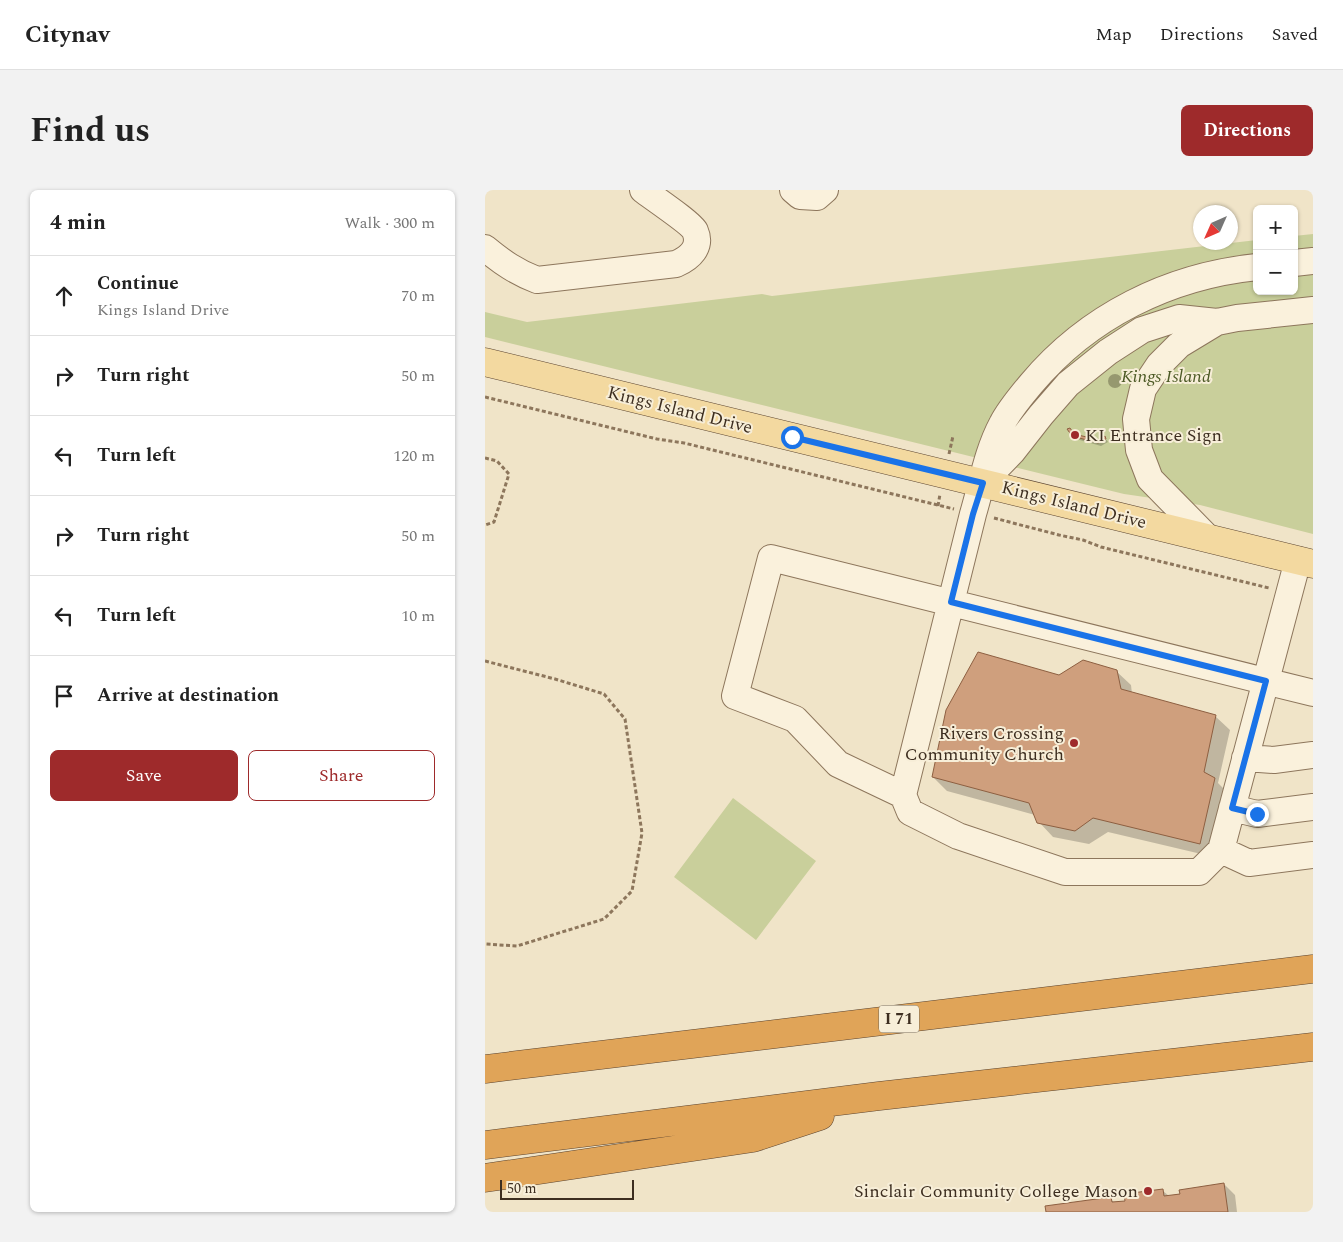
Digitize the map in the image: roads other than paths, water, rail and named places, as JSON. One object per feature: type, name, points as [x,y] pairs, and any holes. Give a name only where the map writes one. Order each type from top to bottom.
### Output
[{"type":"highway","name":"I 71","points":[[485,1069],[1313,969]]},
{"type":"highway","points":[[485,1145],[879,1096],[1313,1047]]},
{"type":"highway","points":[[485,1178],[753,1138],[879,1096]]},
{"type":"main road","name":"Kings Island Drive","points":[[485,362],[1305,562]]},
{"type":"lane","points":[[485,248],[505,265],[537,280],[676,264],[686,259],[694,250],[697,241],[694,229],[643,190]]},
{"type":"lane","points":[[793,190],[800,196],[817,197],[825,190]]},
{"type":"lane","points":[[1298,263],[1313,261]]},
{"type":"lane","points":[[1253,268],[1216,273],[1180,282],[1106,317],[1073,342],[1047,366],[1002,422],[989,453],[903,795],[910,812],[959,836],[1065,872],[1199,872],[1221,850],[1266,681],[1305,562]]},
{"type":"lane","points":[[983,483],[1013,452],[1068,384],[1108,352],[1142,330],[1179,318],[1217,322],[1313,310]]},
{"type":"lane","points":[[1208,538],[1150,479],[1139,450],[1136,419],[1143,389],[1159,365],[1179,345],[1217,322]]},
{"type":"lane","points":[[903,795],[838,764],[795,719],[735,696],[771,558],[1313,693]]},
{"type":"lane","points":[[1245,758],[1274,760],[1313,755]]},
{"type":"lane","points":[[1232,808],[1257,814],[1313,807]]},
{"type":"lane","points":[[1221,850],[1249,864],[1313,855]]},
{"type":"place","name":"KI Entrance Sign","points":[[1075,435]]},
{"type":"place","name":"Rivers Crossing Community Church","points":[[1074,743]]},
{"type":"place","name":"Sinclair Community College Mason","points":[[1148,1191]]},
{"type":"park label","name":"Kings Island","points":[[1166,376]]}]
